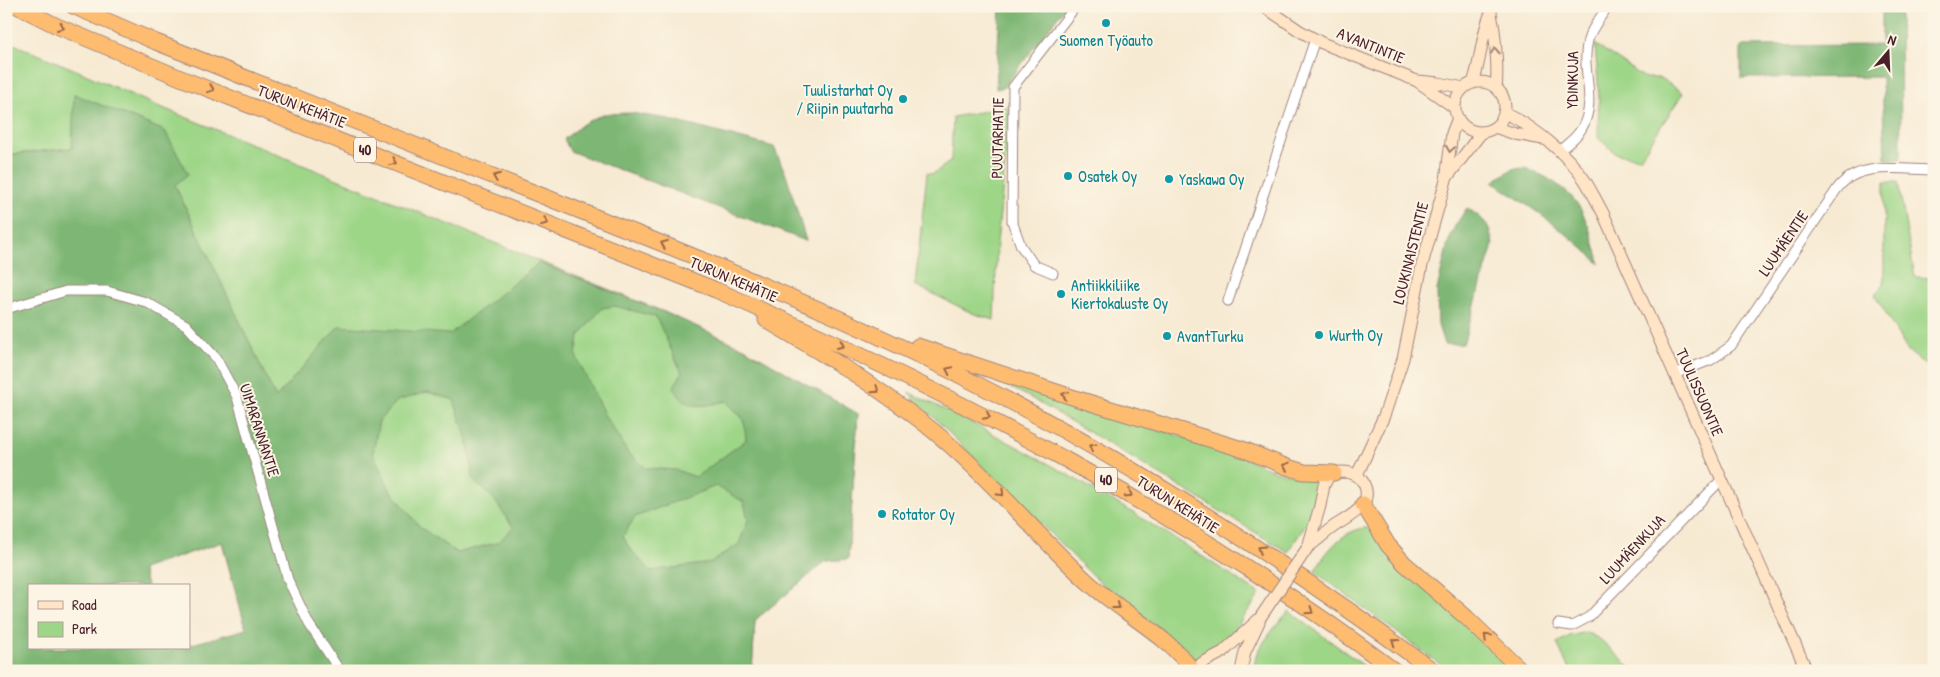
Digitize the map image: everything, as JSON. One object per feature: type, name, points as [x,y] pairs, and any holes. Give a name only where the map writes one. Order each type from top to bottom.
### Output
[{"type":"highway","name":"TURUN KEHÄTIE","points":[[16,6],[66,30],[183,79],[716,290],[931,388],[1113,484],[1207,542],[1301,604],[1395,671]]},
{"type":"highway","name":"TURUN KEHÄTIE","points":[[73,6],[165,45],[726,268],[854,324],[969,380],[1103,452],[1279,560],[1339,601],[1434,671]]},
{"type":"highway","points":[[716,290],[820,352],[896,403],[942,438],[983,475],[1088,582],[1117,607],[1178,652],[1194,671]]},
{"type":"highway","points":[[854,324],[1078,399],[1245,450],[1287,467],[1304,472],[1334,473]]},
{"type":"highway","points":[[1363,504],[1388,545],[1404,563],[1467,618],[1522,671]]},
{"type":"street","name":"PUUTARHATIE","points":[[1053,273],[1034,265],[1021,246],[1012,221],[1013,87],[1076,6]]},
{"type":"street","name":"AVANTINTIE","points":[[1263,6],[1315,39],[1416,81],[1456,113]]},
{"type":"street","name":"YDINKUJA","points":[[1560,150],[1582,129],[1586,118],[1590,100],[1586,65],[1588,40],[1593,28],[1608,6]]},
{"type":"street","points":[[1468,85],[1481,82],[1489,83],[1504,98],[1504,112],[1501,120],[1495,127],[1482,132],[1468,128],[1456,113],[1456,100],[1468,85],[1481,58],[1486,27],[1491,11]]},
{"type":"street","points":[[1491,11],[1494,30],[1496,88]]},
{"type":"street","points":[[1228,301],[1315,39]]},
{"type":"street","name":"AVANTINTIE","points":[[1416,81],[1468,85]]},
{"type":"street","name":"TUULISSUONTIE","points":[[1504,112],[1527,123],[1544,139],[1560,150],[1585,180],[1603,214],[1807,671]]},
{"type":"street","name":"LOUKINAISTENTIE","points":[[1357,475],[1394,392],[1403,360],[1422,265],[1446,180],[1456,113]]},
{"type":"street","name":"TUULISSUONTIE","points":[[1495,127],[1515,134],[1544,139]]},
{"type":"street","name":"LOUKINAISTENTIE","points":[[1446,180],[1457,162],[1482,132]]},
{"type":"street","name":"LUUMÄENTIE","points":[[1674,374],[1711,360],[1731,346],[1837,189],[1849,176],[1874,169],[1934,170]]},
{"type":"street","name":"UIMARANNANTIE","points":[[6,308],[66,291],[107,291],[146,302],[186,325],[216,358],[237,397],[288,580],[309,624],[340,671]]},
{"type":"street","points":[[1241,671],[1245,652],[1260,618],[1308,546],[1319,512],[1324,484],[1328,477],[1334,473],[1349,472],[1357,475],[1365,485],[1366,494],[1358,512],[1337,524],[1308,546]]},
{"type":"street","name":"LUUMÄENKUJA","points":[[1558,624],[1572,626],[1589,617],[1722,479]]},
{"type":"street","points":[[1194,671],[1202,663],[1223,652],[1260,618]]},
{"type":"green space","points":[[1000,6],[1066,6],[1004,87],[996,89]]},
{"type":"green space","points":[[1882,6],[1900,6],[1901,159],[1885,159],[1882,77],[1741,78],[1741,46],[1882,45]]},
{"type":"green space","points":[[6,41],[148,102],[664,312],[744,348],[858,414],[848,559],[826,561],[755,620],[752,671],[233,583],[222,542],[142,569],[146,584],[48,584],[72,148],[6,155]]},
{"type":"green space","points":[[1595,44],[1645,78],[1660,78],[1683,93],[1640,158],[1617,154],[1598,138],[1599,94]]},
{"type":"green space","points":[[74,94],[165,131],[188,174],[175,185],[276,398],[339,326],[450,334],[539,263],[664,312],[744,348],[858,414],[848,559],[826,561],[755,620],[752,671],[6,671],[6,155],[72,148]],"holes":[[[615,306],[656,317],[682,373],[673,388],[684,401],[702,406],[726,401],[744,420],[746,440],[696,477],[676,470],[646,468],[628,453],[605,416],[576,356],[579,336],[602,308]],[[427,392],[454,400],[468,443],[473,480],[493,498],[513,527],[499,542],[457,553],[420,527],[389,488],[373,453],[379,421],[397,401]],[[716,486],[744,502],[748,520],[739,544],[710,563],[651,571],[629,548],[623,536],[635,517]]]},
{"type":"green space","points":[[1011,106],[997,242],[994,320],[972,313],[915,285],[927,173],[933,174],[951,161],[953,117]]},
{"type":"green space","points":[[631,113],[662,118],[774,147],[787,177],[806,241],[570,151],[564,139],[583,124],[603,114]]},
{"type":"green space","points":[[1525,168],[1554,182],[1578,205],[1591,234],[1600,264],[1548,220],[1493,182],[1512,169]]},
{"type":"green space","points":[[1884,182],[1898,182],[1915,277],[1934,278],[1934,372],[1907,350],[1875,295],[1884,284]]},
{"type":"green space","points":[[1467,208],[1488,227],[1493,245],[1463,344],[1444,344],[1438,325],[1437,290],[1448,243],[1455,226]]},
{"type":"green space","points":[[974,369],[1232,453],[1278,472],[1319,480],[1316,485],[1310,518],[1288,552],[1031,398]]},
{"type":"green space","points":[[908,392],[1003,439],[1117,503],[1260,594],[1230,636],[1194,659],[1092,575]]},
{"type":"green space","points":[[1372,528],[1514,671],[1449,671],[1314,571],[1335,544],[1355,530]]},
{"type":"green space","points":[[1289,611],[1371,671],[1254,671],[1254,663],[1261,647]]},
{"type":"green space","points":[[1586,632],[1601,640],[1634,671],[1572,671],[1566,663],[1557,643],[1570,636]]},
{"type":"place","name":"Suomen Työauto","points":[[1106,23]]},
{"type":"place","name":"Tuulistarhat Oy / Riipin puutarha","points":[[903,99]]},
{"type":"place","name":"Osatek Oy","points":[[1068,176]]},
{"type":"place","name":"Yaskawa Oy","points":[[1169,179]]},
{"type":"place","name":"Antiikkiliike Kiertokaluste Oy","points":[[1061,294]]},
{"type":"place","name":"Wurth Oy","points":[[1319,335]]},
{"type":"place","name":"AvantTurku","points":[[1167,336]]},
{"type":"place","name":"Rotator Oy","points":[[882,514]]}]
